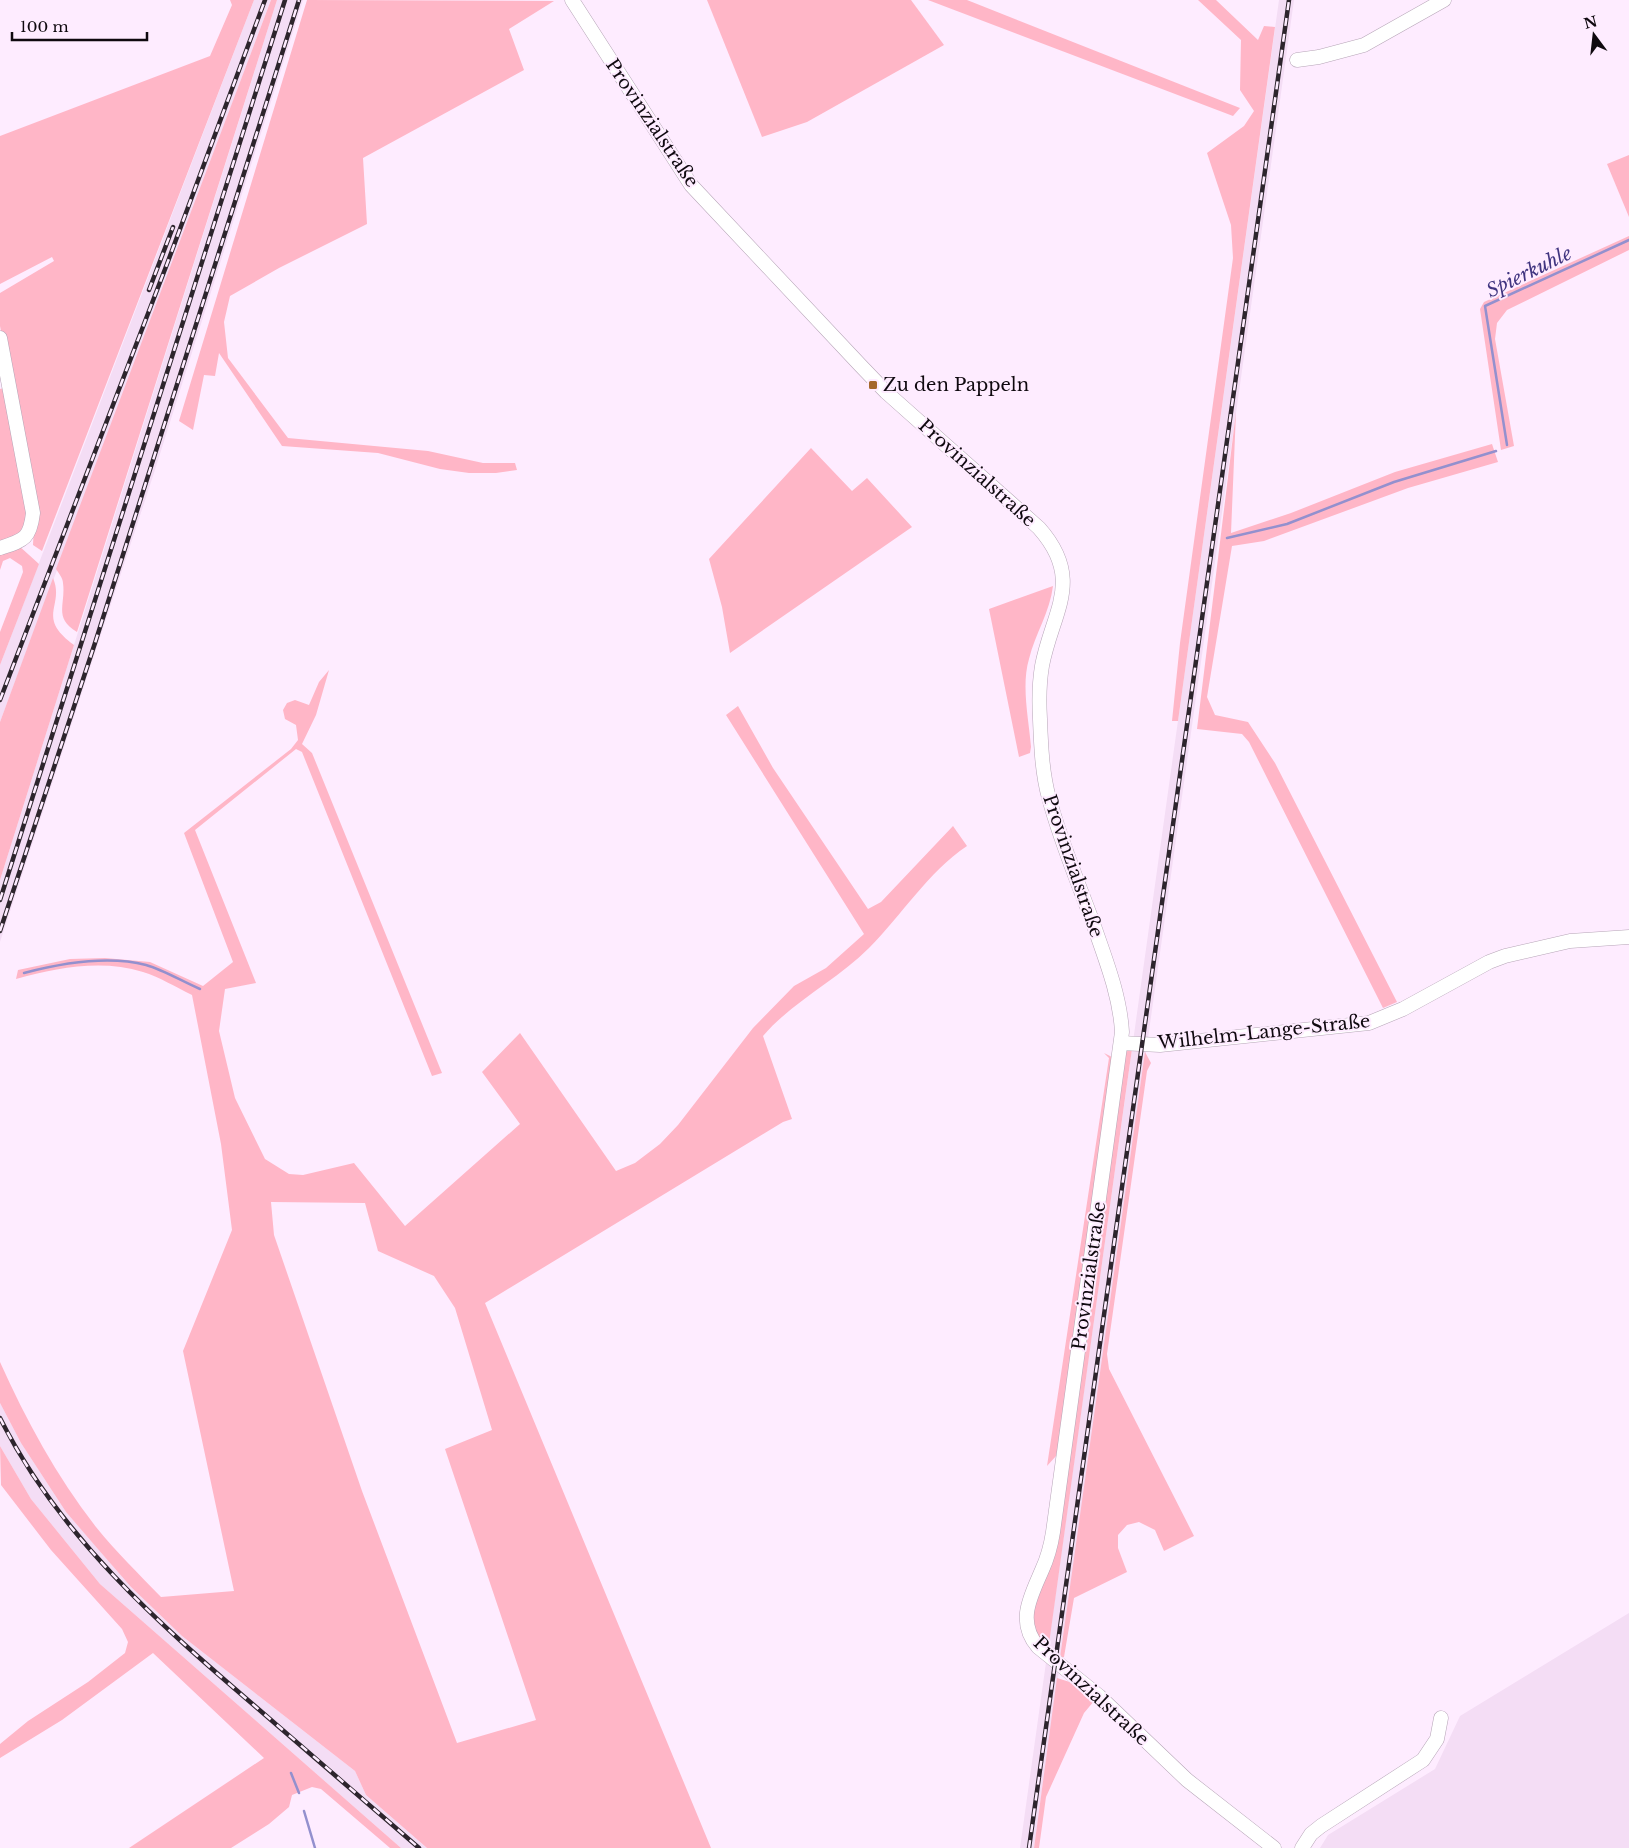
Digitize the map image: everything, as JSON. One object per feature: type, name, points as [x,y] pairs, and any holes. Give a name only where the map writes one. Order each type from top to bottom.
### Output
[{"type":"street","name":"Provinzialstraße","points":[[572,0],[691,185],[886,392],[1039,528],[1053,546],[1061,569],[1063,595],[1044,657],[1040,679],[1040,716],[1044,770],[1054,813],[1116,992],[1121,1019],[1121,1043],[1053,1532],[1049,1554],[1029,1598],[1026,1616],[1030,1633],[1038,1647],[1099,1696],[1187,1780],[1274,1848]]},
{"type":"street","points":[[1297,60],[1364,45],[1444,0]]},
{"type":"street","points":[[0,338],[32,513],[31,529],[26,538],[0,548]]},
{"type":"street","name":"Wilhelm-Lange-Straße","points":[[1121,1043],[1160,1045],[1369,1023],[1403,1009],[1489,962],[1505,956],[1570,941],[1629,937]]},
{"type":"street","points":[[1302,1848],[1311,1834],[1321,1826],[1423,1760],[1437,1739],[1441,1718]]},
{"type":"shaded area","points":[[230,0],[254,0],[42,551],[33,545],[35,506],[0,326],[0,293],[54,261],[52,257],[0,284],[0,136],[210,56],[232,5]]},
{"type":"shaded area","points":[[254,0],[271,0],[0,722],[0,665]]},
{"type":"shaded area","points":[[271,0],[277,0],[77,632],[70,627],[63,616],[63,581],[56,569]]},
{"type":"shaded area","points":[[277,0],[303,0],[154,473],[0,942],[0,880]]},
{"type":"shaded area","points":[[307,0],[554,1],[509,29],[524,70],[363,158],[367,224],[279,268],[230,296],[224,322],[228,358],[288,438],[428,451],[483,463],[515,463],[517,470],[496,473],[469,473],[440,469],[378,453],[282,446],[219,353],[215,376],[204,375],[193,430],[179,421]]},
{"type":"shaded area","points":[[707,0],[911,0],[944,45],[807,122],[762,137]]},
{"type":"shaded area","points":[[928,0],[967,0],[1240,108],[1233,116]]},
{"type":"shaded area","points":[[1198,0],[1216,0],[1258,40],[1264,26],[1275,27],[1178,721],[1172,721],[1180,643],[1233,258],[1231,225],[1207,153],[1244,126],[1254,111],[1240,90],[1241,40]]},
{"type":"shaded area","points":[[1279,0],[1294,0],[1034,1848],[1020,1848]]},
{"type":"shaded area","points":[[1629,155],[1629,217],[1607,164]]},
{"type":"shaded area","points":[[1629,236],[1629,250],[1507,310],[1497,323],[1495,339],[1514,446],[1501,450],[1480,309],[1484,302]]},
{"type":"shaded area","points":[[7,387],[28,513],[26,530],[0,543],[0,389]]},
{"type":"shaded area","points":[[1236,412],[1231,533],[1291,513],[1395,472],[1492,444],[1498,462],[1408,488],[1264,541],[1232,546],[1207,697],[1215,715],[1248,722],[1275,763],[1397,1002],[1383,1008],[1249,742],[1242,734],[1197,729]]},
{"type":"shaded area","points":[[811,448],[852,491],[867,478],[912,527],[730,653],[722,607],[709,559]]},
{"type":"shaded area","points":[[18,545],[39,564],[0,665],[0,632],[23,572],[22,566],[10,558],[3,561],[0,570],[0,550]]},
{"type":"shaded area","points":[[53,578],[56,596],[53,619],[62,635],[74,645],[0,880],[0,722]]},
{"type":"shaded area","points":[[1053,586],[1049,605],[1027,669],[1026,703],[1030,753],[1019,757],[989,609]]},
{"type":"shaded area","points":[[329,670],[316,715],[302,744],[312,753],[442,1073],[432,1076],[302,752],[296,749],[195,830],[256,983],[225,989],[219,1031],[235,1098],[265,1159],[289,1174],[303,1175],[354,1163],[405,1226],[520,1124],[482,1072],[520,1033],[616,1171],[635,1163],[660,1144],[678,1125],[753,1028],[794,986],[826,968],[864,934],[726,715],[738,706],[773,768],[868,909],[881,902],[953,826],[967,846],[940,868],[869,948],[843,971],[801,1001],[763,1036],[792,1119],[783,1122],[485,1303],[711,1848],[427,1848],[366,1795],[355,1771],[182,1636],[131,1587],[66,1512],[21,1443],[0,1403],[0,1362],[20,1405],[68,1488],[96,1527],[161,1597],[234,1591],[183,1351],[232,1230],[221,1144],[192,995],[149,974],[111,966],[79,966],[47,971],[16,979],[18,970],[70,959],[105,958],[150,962],[203,986],[233,962],[184,833],[291,749],[298,740],[296,725],[285,719],[283,710],[287,703],[295,700],[309,705],[319,682]],"holes":[[[271,1202],[365,1203],[378,1251],[434,1276],[455,1308],[492,1430],[445,1449],[536,1720],[457,1743],[362,1491],[274,1235]]]},
{"type":"shaded area","points":[[1132,1049],[1048,1651],[1039,1643],[1030,1617],[1049,1566],[1125,1052]]},
{"type":"shaded area","points":[[1145,1052],[1151,1063],[1147,1071],[1107,1354],[1109,1369],[1194,1536],[1164,1551],[1155,1530],[1139,1522],[1127,1525],[1118,1535],[1118,1548],[1127,1572],[1074,1598],[1064,1657],[1060,1658]]},
{"type":"shaded area","points":[[1104,1053],[1112,1057],[1061,1434],[1056,1456],[1047,1466],[1109,1058]]},
{"type":"shaded area","points":[[0,1403],[21,1443],[66,1512],[131,1587],[182,1636],[355,1771],[366,1795],[427,1848],[401,1848],[100,1584],[31,1499],[0,1446]]},
{"type":"shaded area","points":[[0,1446],[31,1499],[100,1584],[401,1848],[390,1848],[321,1789],[312,1787],[292,1795],[289,1807],[269,1824],[231,1848],[129,1848],[264,1758],[153,1653],[62,1720],[0,1758],[0,1744],[28,1721],[88,1682],[125,1653],[128,1642],[122,1629],[51,1550],[1,1485]]},
{"type":"shaded area","points":[[1629,1613],[1629,1848],[1320,1848],[1328,1835],[1435,1769],[1460,1716]]},
{"type":"shaded area","points":[[1057,1678],[1073,1683],[1094,1701],[1084,1713],[1046,1797],[1039,1848],[1034,1848]]},
{"type":"waterway","name":"Spierkuhle","points":[[1507,445],[1485,306],[1629,240]]},
{"type":"waterway","name":"Spierkuhle","points":[[1227,538],[1287,524],[1394,482],[1496,451]]},
{"type":"waterway","points":[[24,973],[69,963],[100,960],[131,962],[153,967],[200,989]]},
{"type":"waterway","points":[[291,1773],[299,1793]]},
{"type":"waterway","points":[[304,1811],[315,1848]]},
{"type":"railway","points":[[0,700],[167,264],[265,0]]},
{"type":"railway","points":[[0,900],[285,0]]},
{"type":"railway","points":[[0,931],[95,643],[299,0]]},
{"type":"railway","points":[[1029,1848],[1289,0]]},
{"type":"railway","points":[[149,290],[173,227]]},
{"type":"railway","points":[[0,1418],[24,1461],[51,1501],[81,1539],[147,1610],[219,1675],[419,1848]]},
{"type":"place","name":"Zu den Pappeln","points":[[873,385]]}]
